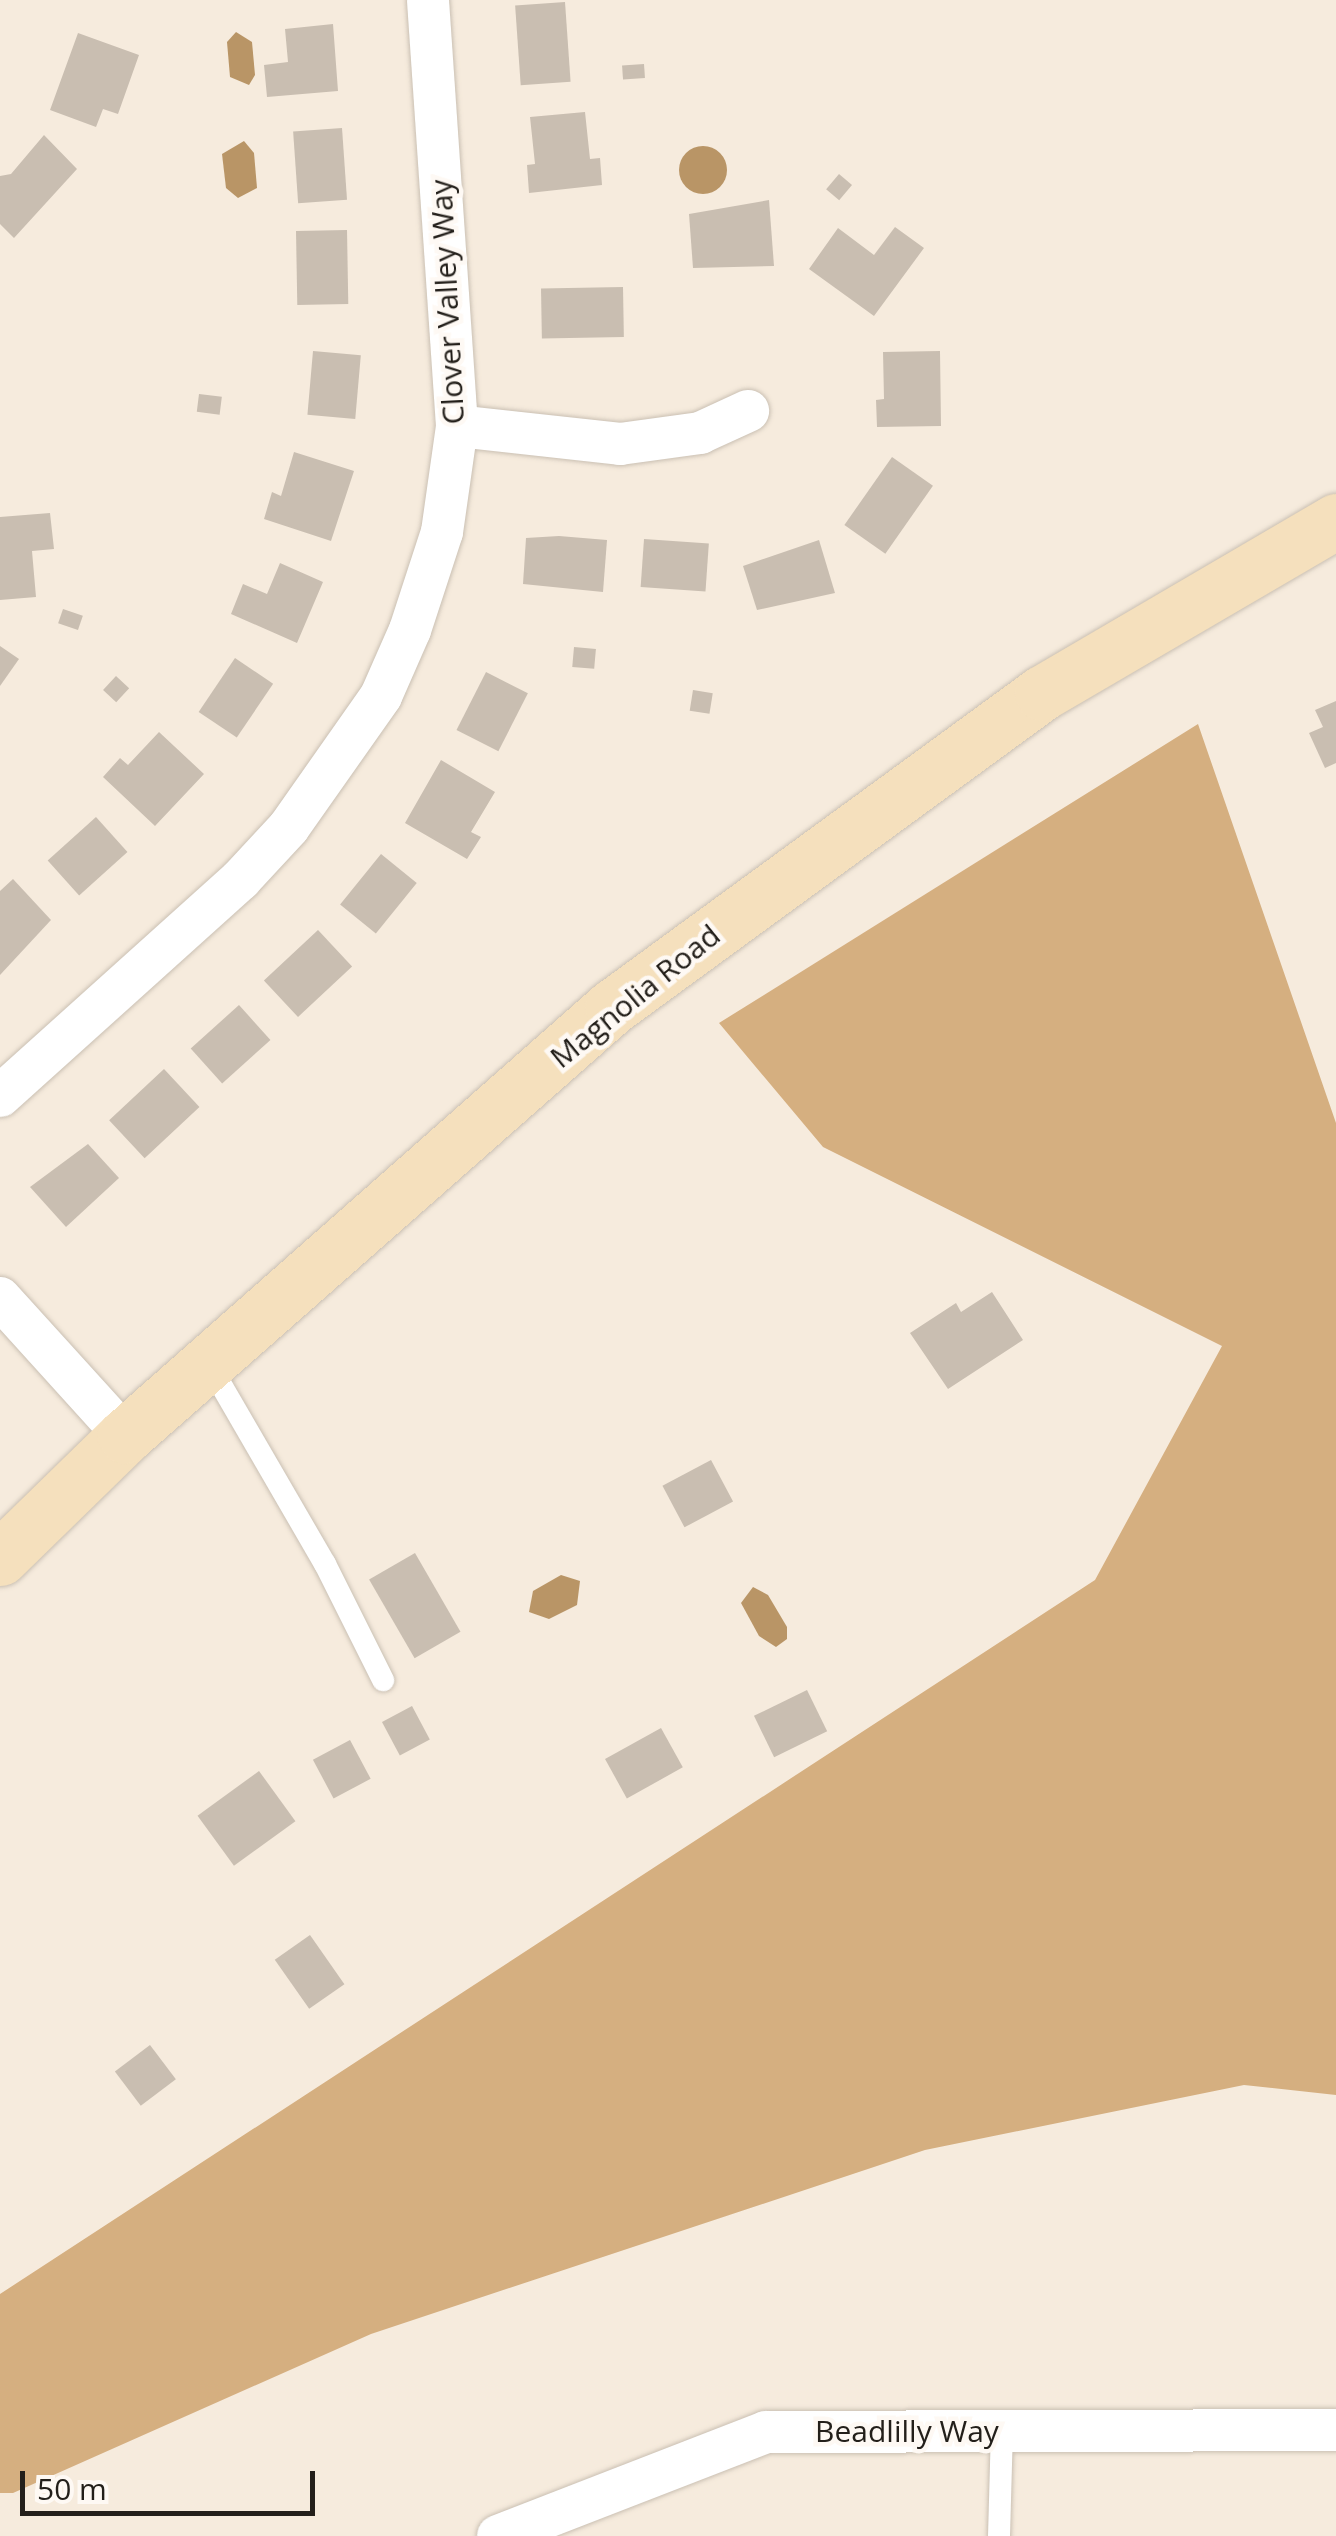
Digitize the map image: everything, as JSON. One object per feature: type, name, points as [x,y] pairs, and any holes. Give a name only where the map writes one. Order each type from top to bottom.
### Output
[{"type":"main road","name":"Magnolia Road","points":[[0,1558],[125,1436],[612,1008],[1042,693],[1336,522]]},
{"type":"street","name":"Clover Valley Way","points":[[0,1096],[240,880],[341,760],[381,696],[410,630],[442,532],[457,426],[428,0]]},
{"type":"street","points":[[457,426],[620,444],[700,433],[748,411]]},
{"type":"street","points":[[0,1298],[125,1436]]},
{"type":"street","name":"Beadlilly Way","points":[[498,2536],[766,2432],[1336,2430]]},
{"type":"lane","points":[[209,1364],[325,1564],[382,1680]]},
{"type":"lane","points":[[999,2536],[1002,2431]]},
{"type":"shaded area","points":[[236,32],[252,42],[255,75],[249,85],[230,77],[227,42]]},
{"type":"shaded area","points":[[244,141],[254,153],[257,188],[238,198],[226,188],[222,154]]},
{"type":"shaded area","points":[[703,146],[720,153],[727,170],[720,187],[703,194],[686,187],[679,170],[686,153]]},
{"type":"shaded area","points":[[1198,724],[1336,1123],[1336,2095],[1244,2085],[925,2150],[371,2334],[13,2493],[0,2493],[0,2294],[1095,1580],[1222,1346],[823,1147],[719,1023]]},
{"type":"shaded area","points":[[561,1575],[580,1581],[577,1605],[549,1619],[529,1612],[533,1591]]},
{"type":"shaded area","points":[[753,1587],[768,1595],[787,1627],[787,1639],[776,1647],[759,1636],[741,1603]]},
{"type":"building","points":[[565,2],[571,82],[521,85],[515,5]]},
{"type":"building","points":[[333,24],[338,91],[267,97],[264,65],[288,62],[285,29]]},
{"type":"building","points":[[78,33],[139,55],[118,114],[103,109],[96,127],[50,110]]},
{"type":"building","points":[[644,64],[645,78],[623,80],[622,66]]},
{"type":"building","points":[[585,112],[590,159],[600,158],[602,185],[529,193],[527,165],[535,164],[530,117]]},
{"type":"building","points":[[342,128],[347,200],[298,203],[293,131]]},
{"type":"building","points":[[44,135],[77,169],[14,238],[0,224],[0,176],[11,174]]},
{"type":"building","points":[[839,174],[852,185],[839,200],[826,189]]},
{"type":"building","points":[[769,200],[774,266],[693,268],[689,214]]},
{"type":"building","points":[[895,227],[924,248],[874,316],[809,269],[838,228],[874,255]]},
{"type":"building","points":[[347,230],[348,304],[297,305],[296,231]]},
{"type":"building","points":[[623,287],[624,337],[542,338],[541,288]]},
{"type":"building","points":[[313,351],[361,355],[355,419],[307,415]]},
{"type":"building","points":[[940,351],[941,426],[877,427],[876,400],[884,399],[883,352]]},
{"type":"building","points":[[199,394],[222,397],[220,415],[197,412]]},
{"type":"building","points":[[294,452],[354,471],[331,541],[264,519],[272,492],[281,496]]},
{"type":"building","points":[[892,457],[933,486],[885,554],[844,525]]},
{"type":"building","points":[[50,513],[54,549],[32,551],[36,597],[0,600],[0,517]]},
{"type":"building","points":[[526,538],[607,540],[603,592],[523,584]]},
{"type":"building","points":[[644,539],[709,544],[705,591],[641,587]]},
{"type":"building","points":[[819,540],[835,593],[757,610],[743,566]]},
{"type":"building","points":[[280,563],[323,582],[297,643],[231,614],[243,584],[267,594]]},
{"type":"building","points":[[63,609],[83,616],[78,630],[58,623]]},
{"type":"building","points":[[0,646],[19,659],[0,686]]},
{"type":"building","points":[[574,647],[596,649],[594,669],[572,667]]},
{"type":"building","points":[[235,658],[273,684],[237,738],[199,712]]},
{"type":"building","points":[[486,672],[528,693],[498,751],[456,730]]},
{"type":"building","points":[[116,676],[129,688],[116,702],[103,690]]},
{"type":"building","points":[[693,690],[713,693],[709,714],[690,711]]},
{"type":"building","points":[[1336,701],[1336,763],[1325,768],[1309,733],[1323,727],[1315,710]]},
{"type":"building","points":[[159,732],[204,774],[155,826],[103,777],[120,758],[128,765]]},
{"type":"building","points":[[441,760],[495,792],[471,832],[481,837],[467,859],[405,823]]},
{"type":"building","points":[[96,817],[127,852],[79,895],[48,860]]},
{"type":"building","points":[[381,854],[417,883],[376,933],[340,905]]},
{"type":"building","points":[[13,879],[51,920],[0,975],[0,891]]},
{"type":"building","points":[[318,930],[352,967],[298,1017],[264,980]]},
{"type":"building","points":[[239,1005],[270,1040],[222,1083],[191,1048]]},
{"type":"building","points":[[164,1069],[199,1107],[145,1158],[109,1120]]},
{"type":"building","points":[[88,1144],[119,1178],[66,1227],[30,1187]]},
{"type":"building","points":[[992,1292],[1023,1340],[948,1389],[910,1333],[956,1303],[961,1312]]},
{"type":"building","points":[[711,1460],[733,1501],[685,1527],[662,1486]]},
{"type":"building","points":[[415,1553],[460,1632],[415,1658],[369,1580]]},
{"type":"building","points":[[807,1690],[827,1731],[774,1757],[754,1716]]},
{"type":"building","points":[[412,1706],[430,1740],[400,1756],[382,1722]]},
{"type":"building","points":[[661,1728],[683,1767],[627,1798],[605,1759]]},
{"type":"building","points":[[350,1740],[371,1779],[334,1799],[313,1760]]},
{"type":"building","points":[[259,1771],[295,1821],[234,1866],[198,1816]]},
{"type":"building","points":[[310,1935],[344,1984],[309,2009],[275,1960]]},
{"type":"building","points":[[150,2045],[176,2079],[141,2106],[115,2071]]}]
